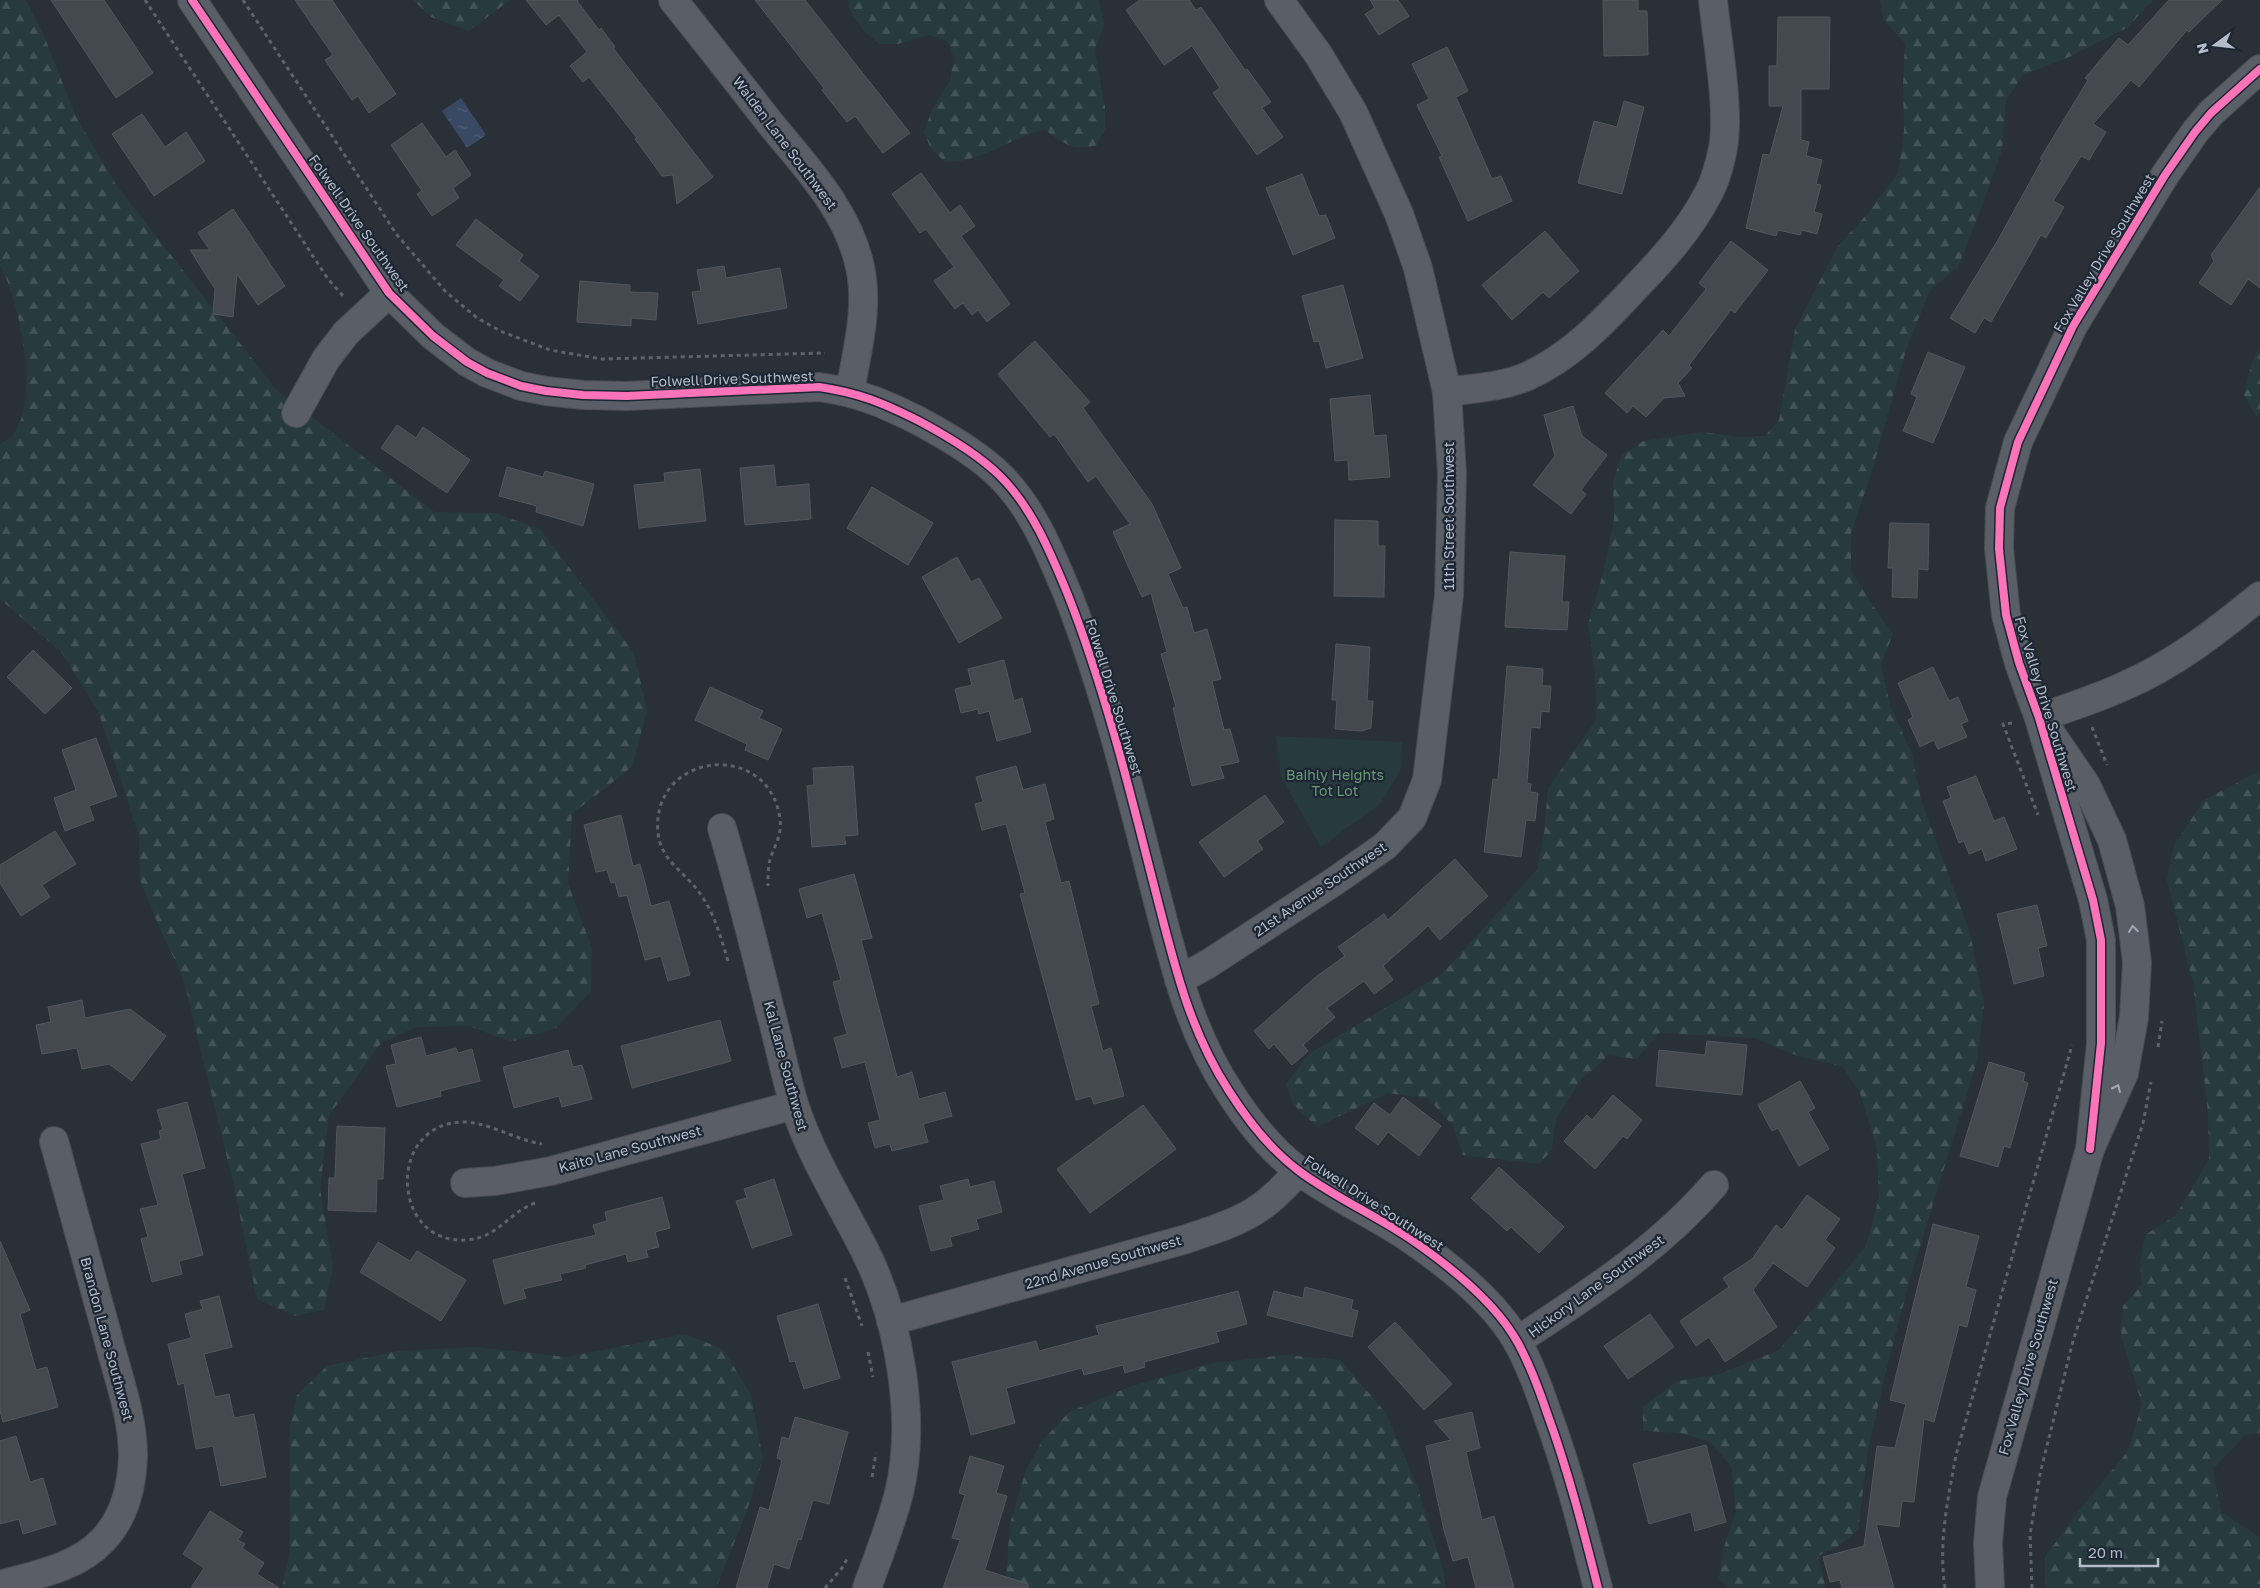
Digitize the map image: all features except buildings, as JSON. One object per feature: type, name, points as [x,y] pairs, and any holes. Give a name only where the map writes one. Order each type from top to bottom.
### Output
[{"type":"street","name":"Folwell Drive Southwest","points":[[192,0],[389,293],[433,336],[467,362],[487,373],[521,386],[546,391],[627,396],[800,388],[850,391],[933,428],[999,475],[1018,496],[1059,573],[1093,663],[1127,781],[1178,980],[1205,1053],[1230,1094],[1278,1153],[1300,1171],[1410,1239],[1440,1260],[1499,1316],[1517,1341],[1536,1382],[1558,1442],[1598,1588]]},
{"type":"street","name":"Walden Lane Southwest","points":[[673,0],[825,192],[853,243],[860,268],[863,293],[862,319],[850,391]]},
{"type":"street","name":"11th Street Southwest","points":[[1279,0],[1318,54],[1353,112],[1378,164],[1418,268],[1447,392],[1452,474],[1452,532],[1449,595],[1433,740]]},
{"type":"street","points":[[1447,392],[1502,384],[1526,377],[1561,358],[1604,321],[1665,257],[1691,222],[1708,194],[1717,173],[1724,146],[1724,110],[1713,0]]},
{"type":"street","name":"Fox Valley Drive Southwest","points":[[2090,1149],[2101,1043],[2101,940],[2093,900],[2039,718],[2016,653],[2006,615],[2001,576],[2000,508],[2018,442],[2074,326],[2164,176],[2211,113],[2260,69]]},
{"type":"street","points":[[296,413],[326,359],[361,318],[389,293]]},
{"type":"street","points":[[2039,718],[2094,699],[2146,676],[2203,641],[2260,596]]},
{"type":"street","name":"Fox Valley Drive Southwest","points":[[1990,1588],[1988,1543],[1992,1498],[2090,1149],[2124,1073],[2134,1017],[2137,962],[2130,906],[2112,840],[2086,785],[2039,718]]},
{"type":"street","name":"21st Avenue Southwest","points":[[1178,980],[1208,964],[1335,881],[1399,833],[1412,818],[1421,801],[1427,780],[1433,740]]},
{"type":"street","name":"Kal Lane Southwest","points":[[722,828],[743,899],[794,1105],[820,1166],[866,1253],[891,1321],[904,1400],[905,1458],[899,1493],[867,1588]]},
{"type":"street","name":"Kaito Lane Southwest","points":[[465,1183],[502,1180],[551,1171],[794,1105]]},
{"type":"street","name":"Brandon Lane Southwest","points":[[0,1585],[68,1564],[84,1556],[112,1530],[122,1512],[131,1478],[133,1456],[127,1410],[54,1141]]},
{"type":"street","name":"22nd Avenue Southwest","points":[[891,1321],[1173,1243],[1216,1229],[1252,1213],[1264,1205],[1300,1171]]},
{"type":"street","name":"Hickory Lane Southwest","points":[[1517,1341],[1644,1254],[1678,1225],[1714,1185]]},
{"type":"path","points":[[145,0],[328,279],[361,318]]},
{"type":"path","points":[[242,0],[397,235],[446,292],[476,317],[500,331],[550,350],[602,359],[825,353]]},
{"type":"path","points":[[2002,724],[2040,820]]},
{"type":"path","points":[[1945,1588],[1941,1566],[1944,1520],[1956,1455],[2073,1041]]},
{"type":"path","points":[[842,1269],[865,1335]]},
{"type":"path","points":[[867,1344],[874,1379]]},
{"type":"path","points":[[872,1480],[876,1452]]},
{"type":"path","points":[[825,1588],[842,1568],[849,1554]]},
{"type":"green space","points":[[0,0],[26,0],[44,36],[76,117],[117,186],[275,388],[434,512],[494,513],[540,529],[634,653],[647,711],[632,767],[572,814],[568,884],[592,948],[591,991],[556,1028],[511,1042],[469,1026],[416,1027],[381,1043],[329,1115],[320,1188],[333,1267],[324,1310],[295,1316],[257,1299],[233,1182],[183,977],[160,929],[140,880],[139,836],[98,711],[62,653],[0,599],[0,444],[13,435],[21,419],[25,398],[26,375],[20,326],[14,302],[0,265]]},
{"type":"green space","points":[[413,0],[510,0],[469,31],[431,17]]},
{"type":"green space","points":[[848,0],[1099,0],[1104,25],[1095,50],[1105,107],[1105,128],[1097,145],[1081,148],[1075,147],[1064,143],[1045,130],[1032,133],[984,154],[958,161],[945,162],[930,147],[924,131],[933,108],[950,81],[954,58],[947,41],[929,35],[898,44],[879,44],[863,30],[850,10]]},
{"type":"green space","points":[[1880,0],[2153,0],[2127,28],[2069,57],[2023,75],[2006,100],[2002,150],[1985,198],[1958,267],[1930,290],[1906,350],[1872,471],[1851,533],[1851,570],[1893,634],[1881,664],[1890,705],[1912,754],[1921,800],[1970,933],[1984,1004],[1977,1061],[1909,1282],[1885,1375],[1868,1450],[1858,1530],[1840,1545],[1818,1556],[1826,1588],[1730,1588],[1719,1579],[1722,1553],[1736,1511],[1731,1466],[1710,1442],[1681,1433],[1643,1431],[1643,1407],[1677,1381],[1720,1374],[1779,1350],[1866,1246],[1879,1198],[1877,1148],[1860,1093],[1843,1067],[1798,1056],[1755,1038],[1659,1033],[1636,1059],[1609,1055],[1579,1082],[1556,1119],[1552,1150],[1539,1164],[1463,1155],[1453,1126],[1429,1099],[1388,1093],[1317,1127],[1293,1104],[1286,1084],[1310,1053],[1442,974],[1537,870],[1544,834],[1548,788],[1596,720],[1595,672],[1588,624],[1604,570],[1614,519],[1613,483],[1621,456],[1643,441],[1701,432],[1740,437],[1765,436],[1779,420],[1795,330],[1813,294],[1838,246],[1869,212],[1898,173],[1904,131],[1903,86],[1905,43],[1883,19]]},
{"type":"green space","points":[[2260,347],[2260,415],[2256,416],[2244,395],[2252,362]]},
{"type":"green space","name":"Baihly Heights Tot Lot","points":[[1276,736],[1403,742],[1400,771],[1380,804],[1321,847],[1281,777]]},
{"type":"green space","points":[[2260,771],[2260,1433],[2245,1435],[2213,1469],[2221,1512],[2260,1537],[2260,1588],[2045,1588],[2045,1557],[2077,1513],[2128,1451],[2142,1404],[2121,1336],[2123,1306],[2142,1285],[2140,1262],[2145,1235],[2176,1215],[2209,1159],[2208,1113],[2193,983],[2167,880],[2174,845],[2204,800]]},
{"type":"green space","points":[[685,1334],[723,1349],[751,1395],[763,1459],[746,1513],[716,1588],[282,1588],[290,1550],[290,1428],[297,1395],[327,1366],[398,1351],[476,1347],[566,1357]]},
{"type":"green space","points":[[1285,1355],[1340,1360],[1386,1413],[1418,1489],[1442,1566],[1446,1588],[1002,1588],[1006,1577],[1010,1523],[1026,1470],[1042,1441],[1069,1412],[1129,1387],[1213,1363]]},
{"type":"water","points":[[461,98],[486,135],[467,148],[442,111]]},
{"type":"cycle path","points":[[192,0],[389,293],[433,336],[467,362],[487,373],[521,386],[583,395],[627,396],[819,387],[847,392],[894,409],[940,433],[982,460],[1011,488],[1040,532],[1068,595],[1081,630],[1115,735],[1166,934],[1182,988],[1191,1015],[1214,1066],[1252,1124],[1289,1163],[1326,1189],[1409,1238],[1439,1260],[1470,1285],[1509,1328],[1530,1368],[1555,1434],[1575,1500],[1598,1588]]},
{"type":"cycle path","points":[[2090,1149],[2101,1043],[2101,940],[2093,900],[2039,718],[2019,663],[2006,615],[1999,549],[2000,508],[2018,442],[2073,326],[2165,175],[2195,132],[2211,113],[2260,69]]}]
